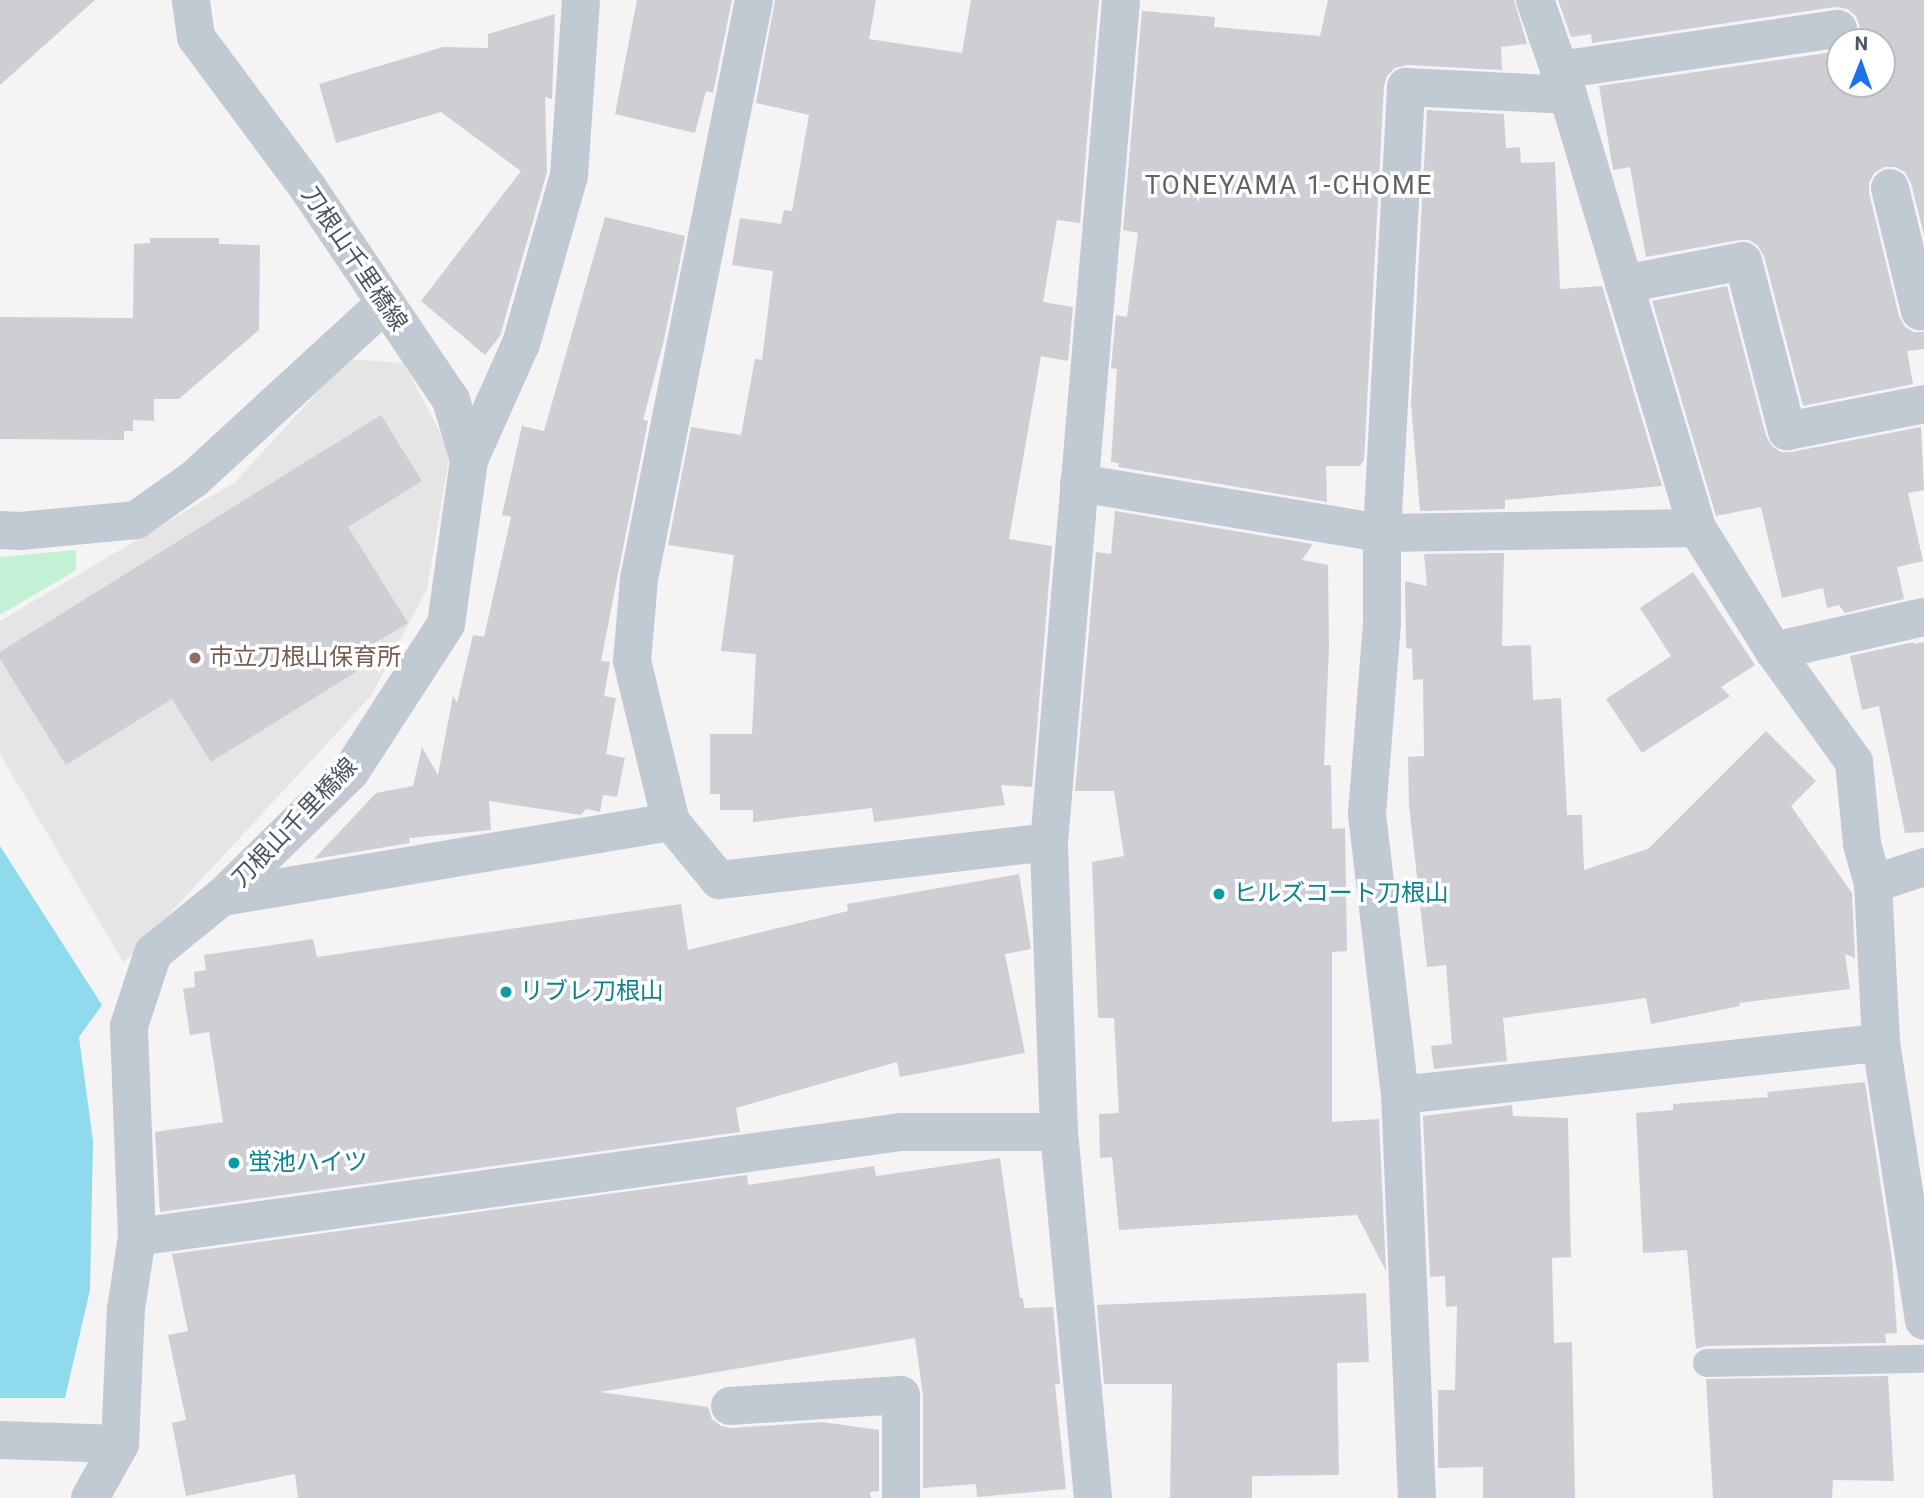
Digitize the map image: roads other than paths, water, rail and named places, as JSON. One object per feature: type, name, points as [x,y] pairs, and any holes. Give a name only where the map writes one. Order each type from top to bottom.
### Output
[{"type":"street","name":"刀根山千里橋線","points":[[90,1498],[120,1444],[126,1309],[136,1237],[129,1026],[153,953],[222,897],[351,771],[446,624],[469,460],[451,400],[308,188],[196,37],[191,0]]},
{"type":"street","points":[[469,460],[521,344],[569,176],[581,0]]},
{"type":"street","points":[[754,0],[639,579],[632,661],[671,822],[719,880],[1049,842]]},
{"type":"street","points":[[1093,1498],[1059,1132],[1049,842],[1121,0]]},
{"type":"street","points":[[1535,0],[1564,82],[1697,528],[1774,651],[1854,762],[1862,844],[1873,884],[1881,1043],[1924,1321]]},
{"type":"street","points":[[1417,1498],[1400,1095],[1367,814],[1382,623],[1382,533],[1406,87],[1564,82],[1826,31]]},
{"type":"street","points":[[1890,188],[1923,320]]},
{"type":"street","points":[[1624,284],[1743,261],[1787,431],[1924,404]]},
{"type":"street","points":[[0,530],[20,531],[136,520],[194,479],[384,304]]},
{"type":"street","points":[[1079,483],[1382,533],[1697,528]]},
{"type":"street","points":[[1774,651],[1924,617]]},
{"type":"street","points":[[222,897],[671,822]]},
{"type":"street","points":[[1873,884],[1924,867]]},
{"type":"street","points":[[1400,1095],[1881,1043]]},
{"type":"street","points":[[136,1237],[901,1132],[1059,1132]]},
{"type":"street","points":[[730,1406],[901,1395],[901,1498]]},
{"type":"street","points":[[0,1440],[120,1444]]},
{"type":"lane","points":[[1707,1363],[1924,1359]]},
{"type":"water","points":[[0,846],[102,1005],[79,1037],[93,1141],[90,1290],[65,1398],[0,1398]]},
{"type":"place","name":"市立刀根山保育所","points":[[195,658]]},
{"type":"place","name":"ヒルズコート刀根山","points":[[1219,894]]},
{"type":"place","name":"リブレ刀根山","points":[[506,992]]},
{"type":"place","name":"蛍池ハイツ","points":[[234,1163]]},
{"type":"district","name":"TONEYAMA 1-CHOME","points":[[1289,186]]}]
